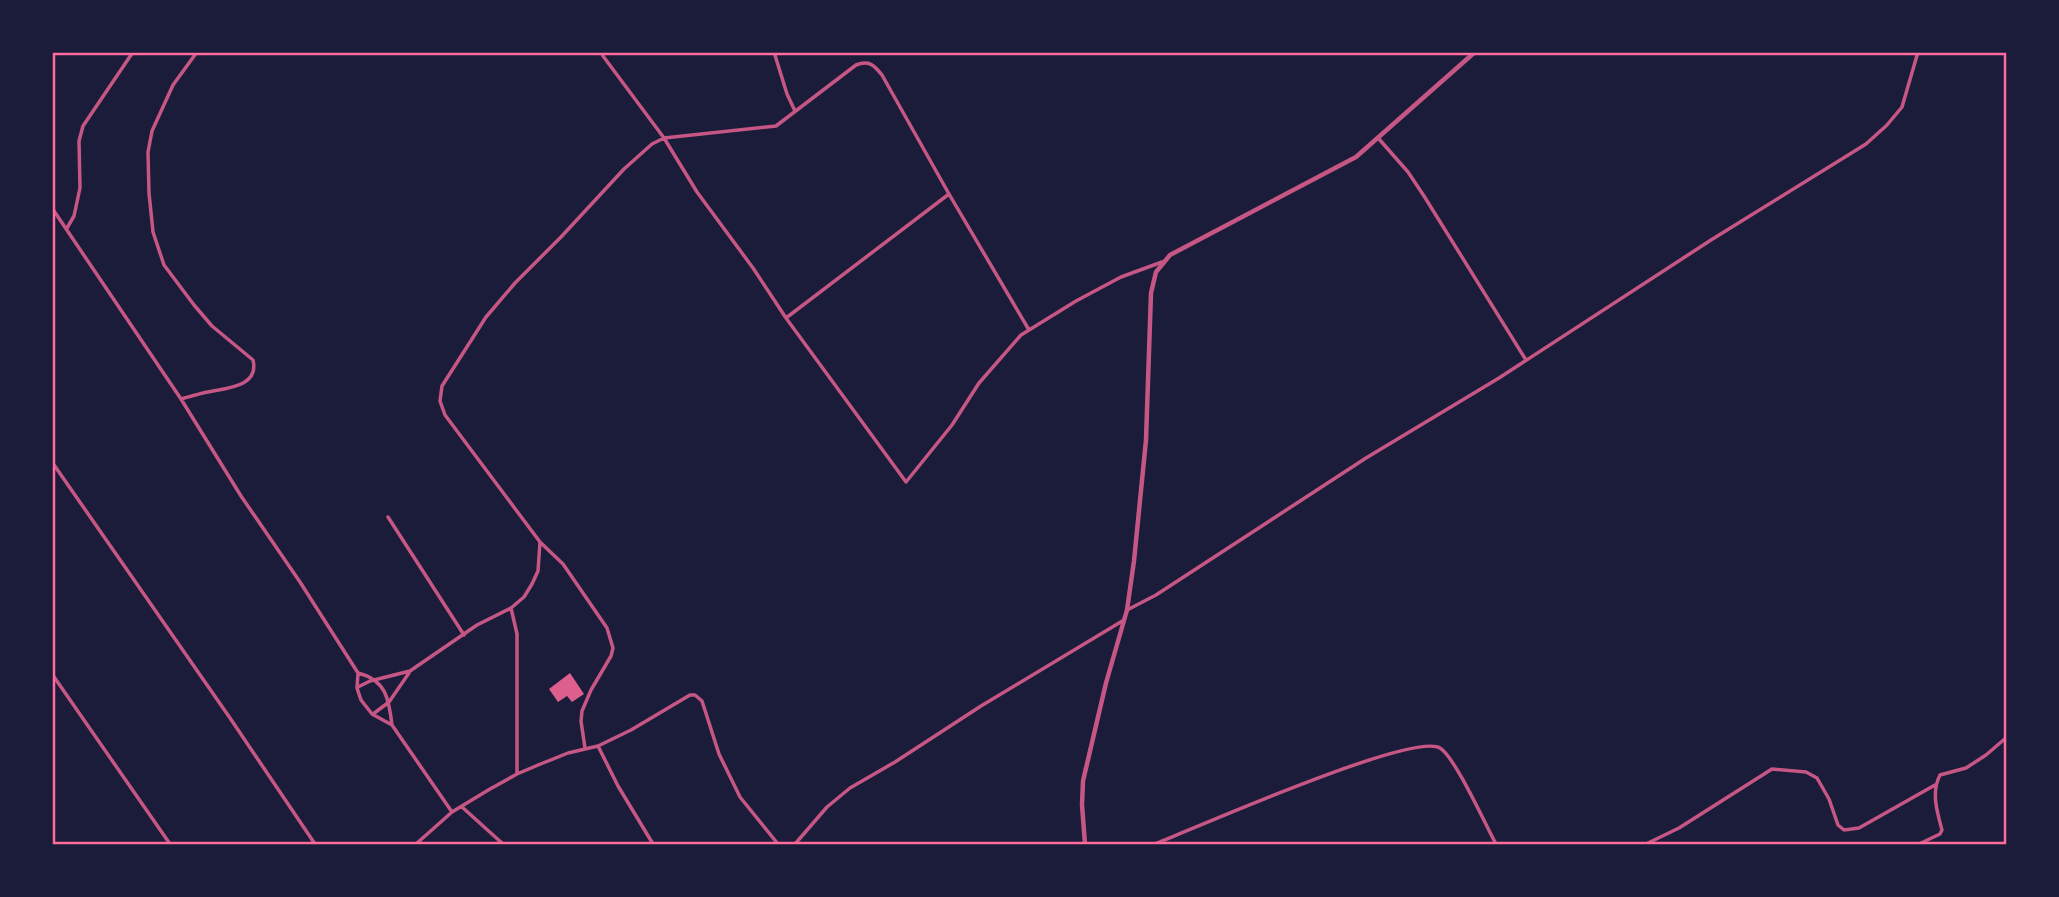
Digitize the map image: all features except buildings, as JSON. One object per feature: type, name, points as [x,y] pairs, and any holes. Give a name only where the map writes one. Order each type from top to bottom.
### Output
[{"type":"street","points":[[66,228],[74,216],[80,188],[79,141],[83,125],[132,52]]},
{"type":"street","points":[[181,399],[244,383],[255,367],[253,360],[212,326],[164,265],[153,232],[148,152],[152,131],[173,85],[197,52]]},
{"type":"street","points":[[603,52],[603,56],[624,86],[664,138],[697,192],[906,482],[934,449],[1009,346],[1029,330],[1076,301],[1121,277],[1162,262]]},
{"type":"street","points":[[774,52],[795,111]]},
{"type":"street","points":[[1085,845],[1083,781],[1106,683],[1127,610],[1142,493],[1153,278],[1162,262],[1170,255],[1356,158],[1475,52]]},
{"type":"street","points":[[1127,610],[1157,595],[1366,458],[1526,360],[1866,144],[1902,107],[1918,52]]},
{"type":"street","points":[[584,748],[582,711],[611,656],[612,642],[607,628],[573,577],[540,542],[445,415],[440,401],[442,386],[486,317],[624,169],[652,144],[664,138],[776,125],[856,65],[870,63],[882,75],[1029,330]]},
{"type":"street","points":[[1379,138],[1424,196],[1526,360]]},
{"type":"street","points":[[786,318],[949,194]]},
{"type":"street","points":[[52,208],[181,399],[241,496],[358,673],[377,681],[389,702],[391,725]]},
{"type":"street","points":[[52,462],[315,845]]},
{"type":"street","points":[[388,517],[464,635]]},
{"type":"street","points":[[357,688],[364,683],[410,671],[511,608],[524,597],[538,571],[540,542]]},
{"type":"street","points":[[511,608],[517,634],[517,774]]},
{"type":"street","points":[[795,845],[827,807],[850,788],[1124,620]]},
{"type":"street","points":[[372,714],[389,702],[410,671]]},
{"type":"street","points":[[358,673],[357,688],[361,700],[372,714],[391,725],[452,812]]},
{"type":"street","points":[[52,674],[170,845]]},
{"type":"street","points":[[416,845],[452,812],[517,774],[568,753],[598,746],[690,695],[695,695],[702,701],[719,754],[740,797],[778,845]]},
{"type":"street","points":[[1919,845],[1940,834],[1942,830],[1935,785],[1940,775],[1966,768],[2007,737]]},
{"type":"street","points":[[598,746],[653,845]]},
{"type":"street","points":[[1155,845],[1344,768],[1395,752],[1427,746],[1439,747],[1446,753],[1496,845]]},
{"type":"street","points":[[1646,845],[1679,828],[1772,769],[1806,772],[1817,778],[1829,799],[1838,825],[1844,830],[1859,828],[1935,785]]},
{"type":"street","points":[[462,807],[503,845]]}]
